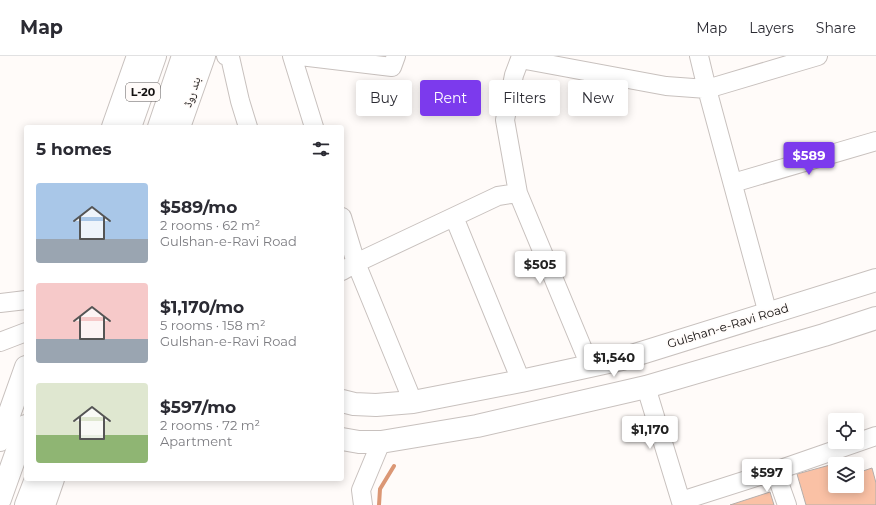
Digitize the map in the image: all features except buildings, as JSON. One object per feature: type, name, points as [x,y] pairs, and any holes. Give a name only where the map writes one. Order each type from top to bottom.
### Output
[{"type":"main road","points":[[113,125],[138,56]]},
{"type":"main road","name":"L-20","points":[[131,125],[155,56]]},
{"type":"main road","name":"L-20","points":[[161,125],[183,56]]},
{"type":"main road","name":"بند روڈ","points":[[180,125],[204,56]]},
{"type":"main road","name":"Gulshan-e-Ravi Road","points":[[344,402],[354,404],[376,405],[413,402],[622,359],[876,280]]},
{"type":"main road","points":[[344,439],[359,442],[381,442],[477,426],[638,389],[824,335],[876,318]]},
{"type":"main road","points":[[622,359],[638,389]]},
{"type":"main road","points":[[0,440],[24,374]]},
{"type":"main road","points":[[0,499],[24,432]]},
{"type":"main road","points":[[26,505],[35,481]]},
{"type":"main road","points":[[44,505],[52,481]]},
{"type":"street","points":[[226,56],[230,57],[240,101],[247,125]]},
{"type":"street","points":[[292,56],[313,125]]},
{"type":"street","points":[[300,56],[392,67],[396,56]]},
{"type":"street","points":[[699,56],[768,314]]},
{"type":"street","points":[[590,366],[518,193],[505,120],[517,58],[666,86],[707,89],[818,56]]},
{"type":"street","points":[[733,183],[876,141]]},
{"type":"street","points":[[349,267],[498,196],[518,193]]},
{"type":"street","points":[[454,217],[521,381]]},
{"type":"street","points":[[344,231],[349,267],[413,402]]},
{"type":"street","points":[[0,303],[24,300]]},
{"type":"street","points":[[0,342],[24,333]]},
{"type":"street","points":[[638,389],[682,503],[876,436]]},
{"type":"street","points":[[363,505],[361,490],[381,442]]},
{"type":"street","points":[[775,471],[787,505]]},
{"type":"waterway","points":[[379,505],[380,489],[394,466]]}]
